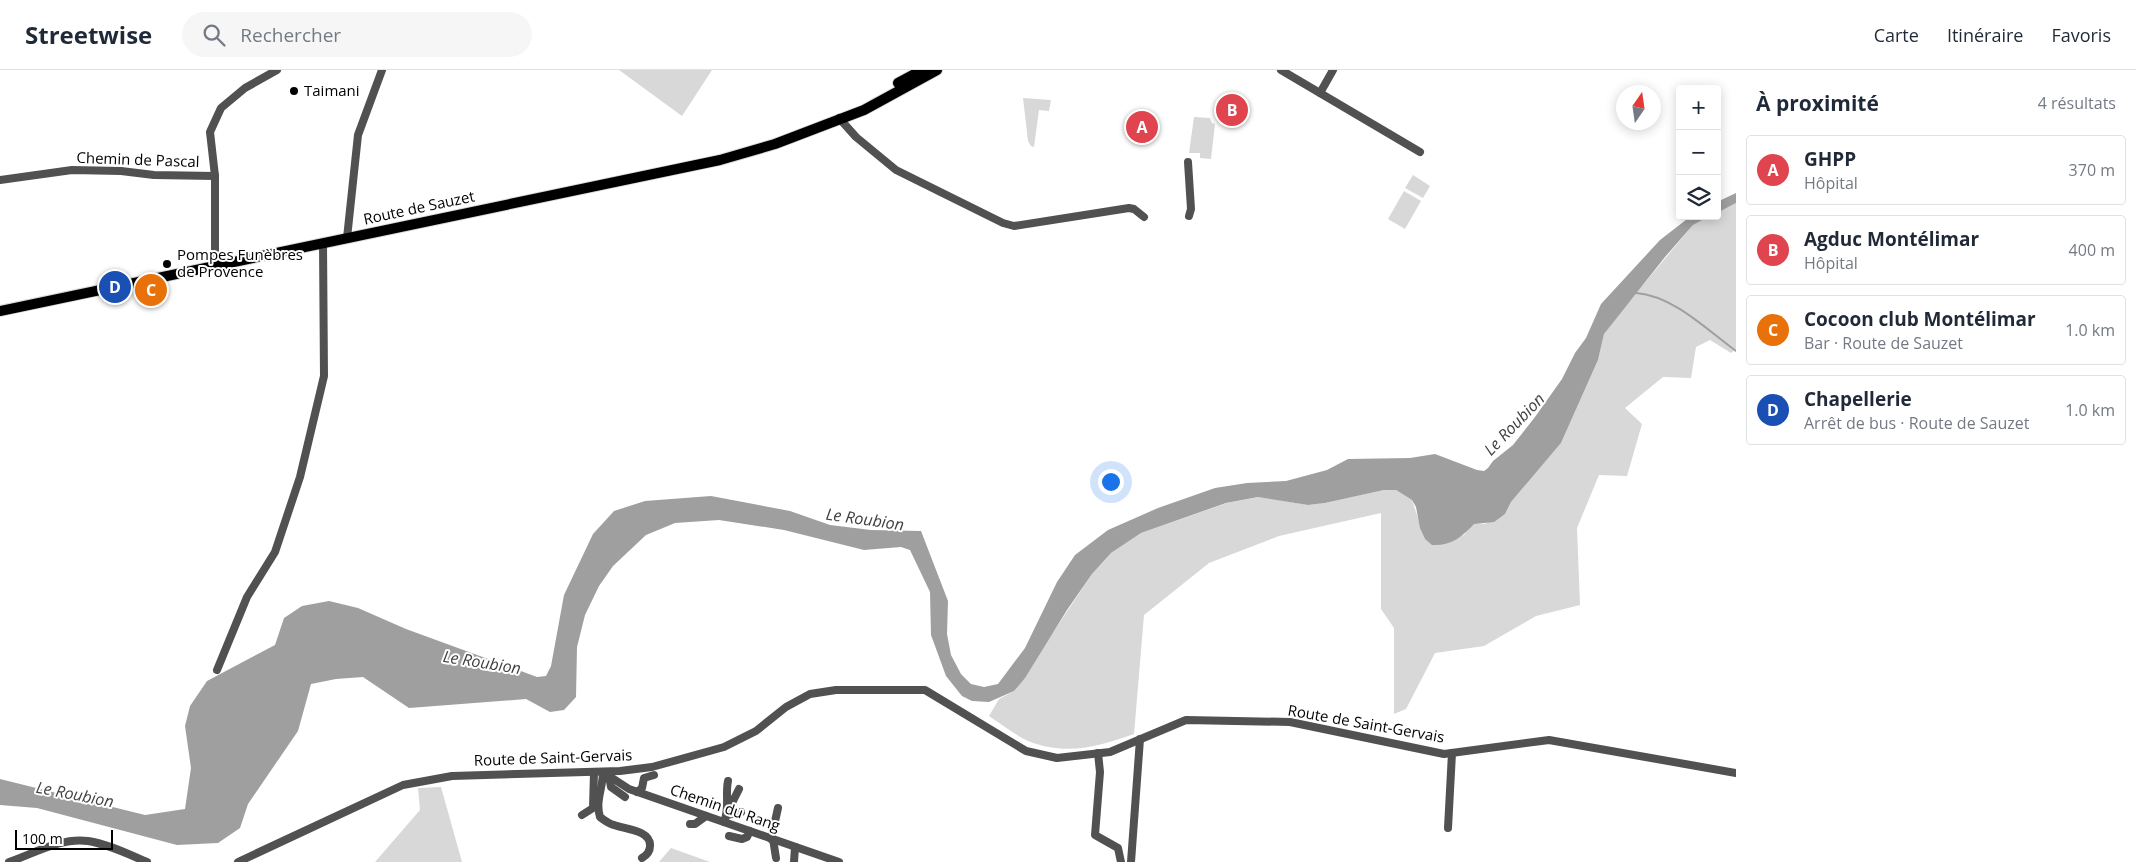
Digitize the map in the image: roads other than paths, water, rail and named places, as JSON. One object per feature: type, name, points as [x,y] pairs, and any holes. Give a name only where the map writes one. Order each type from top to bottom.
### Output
[{"type":"main road","name":"Route de Sauzet","points":[[839,118],[922,70]]},
{"type":"main road","name":"Route de Sauzet","points":[[0,311],[720,160],[775,144],[864,110],[937,70]]},
{"type":"street","points":[[215,266],[215,176],[210,132],[221,108],[246,88],[277,70]]},
{"type":"street","points":[[347,238],[358,135],[382,70]]},
{"type":"street","points":[[1282,70],[1420,152]]},
{"type":"street","points":[[1320,93],[1333,70]]},
{"type":"street","points":[[839,118],[856,137],[896,170],[1002,223],[1014,226],[1129,208],[1134,209],[1144,217]]},
{"type":"street","points":[[1188,162],[1191,209],[1189,216]]},
{"type":"street","name":"Chemin de Pascal","points":[[0,180],[72,170],[121,171],[154,175],[215,176]]},
{"type":"street","points":[[217,670],[247,597],[275,552],[300,477],[324,376],[323,243]]},
{"type":"street","name":"Route de Saint-Gervais","points":[[238,862],[403,785],[452,776],[607,773],[652,767],[724,747],[756,731],[786,707],[810,694],[836,690],[925,690],[1026,751],[1057,758],[1110,752],[1186,720],[1290,722],[1444,754],[1549,740],[1736,773]]},
{"type":"street","points":[[1131,862],[1140,739]]},
{"type":"street","points":[[1098,753],[1100,772],[1095,835],[1118,848],[1121,862]]},
{"type":"street","points":[[1448,828],[1452,753]]},
{"type":"street","points":[[582,815],[593,808],[594,772]]},
{"type":"street","points":[[607,773],[611,787],[626,797]]},
{"type":"street","points":[[607,773],[597,808],[600,817],[612,825],[646,836],[650,842],[650,849],[648,855],[642,858]]},
{"type":"street","name":"Chemin du Rang","points":[[607,773],[629,789],[706,816],[727,816],[750,831],[839,862]]},
{"type":"street","points":[[637,792],[642,788],[644,778],[654,775]]},
{"type":"street","points":[[727,816],[726,790],[728,781]]},
{"type":"street","points":[[727,816],[739,789]]},
{"type":"street","points":[[776,858],[772,839],[778,808]]},
{"type":"street","points":[[727,816],[741,812]]},
{"type":"street","points":[[690,824],[695,824],[706,816]]},
{"type":"street","points":[[729,836],[742,839],[747,837],[750,831]]},
{"type":"street","points":[[9,862],[55,845],[70,841],[86,840],[105,845],[147,862]]},
{"type":"street","points":[[794,862],[795,847]]},
{"type":"water","points":[[1736,193],[1736,203],[1721,211],[1721,200]]},
{"type":"water","name":"Le Roubion","points":[[1686,220],[1702,220],[1693,225],[1665,257],[1604,334],[1598,360],[1561,443],[1511,502],[1505,514],[1494,522],[1474,524],[1460,537],[1450,542],[1432,545],[1425,539],[1420,528],[1416,507],[1412,500],[1396,490],[1384,490],[1308,505],[1258,497],[1226,503],[1141,533],[1111,553],[1092,574],[1067,610],[1025,678],[1014,691],[989,702],[972,701],[962,696],[946,676],[931,635],[930,592],[910,550],[901,547],[864,550],[784,530],[719,520],[675,523],[646,535],[613,566],[599,586],[585,615],[577,647],[576,697],[564,710],[550,712],[526,699],[409,708],[363,677],[336,679],[311,684],[298,731],[248,804],[240,828],[218,843],[177,845],[37,808],[0,805],[0,779],[145,815],[185,809],[191,768],[185,726],[190,706],[207,681],[275,645],[284,618],[302,606],[329,601],[358,608],[406,629],[537,677],[546,676],[551,666],[564,595],[593,534],[614,511],[645,501],[711,496],[790,511],[830,525],[871,530],[921,531],[948,601],[947,634],[951,655],[961,674],[971,684],[984,687],[998,684],[1025,648],[1057,582],[1075,555],[1108,530],[1158,508],[1215,488],[1247,483],[1286,481],[1327,470],[1348,459],[1410,458],[1435,454],[1484,471],[1513,445],[1562,379],[1575,353],[1586,338],[1601,304],[1660,240]]},
{"type":"waterway","points":[[1636,293],[1650,295],[1677,307],[1736,351]]},
{"type":"place","name":"Taimani","points":[[294,91]]},
{"type":"place","name":"Agduc Montélimar","points":[[1232,110]]},
{"type":"place","name":"GHPP","points":[[1142,127]]},
{"type":"place","name":"Pompes Funèbres de Provence","points":[[167,264]]},
{"type":"place","name":"Chapellerie","points":[[115,287]]},
{"type":"place","name":"Cocoon club Montélimar","points":[[151,290]]}]
